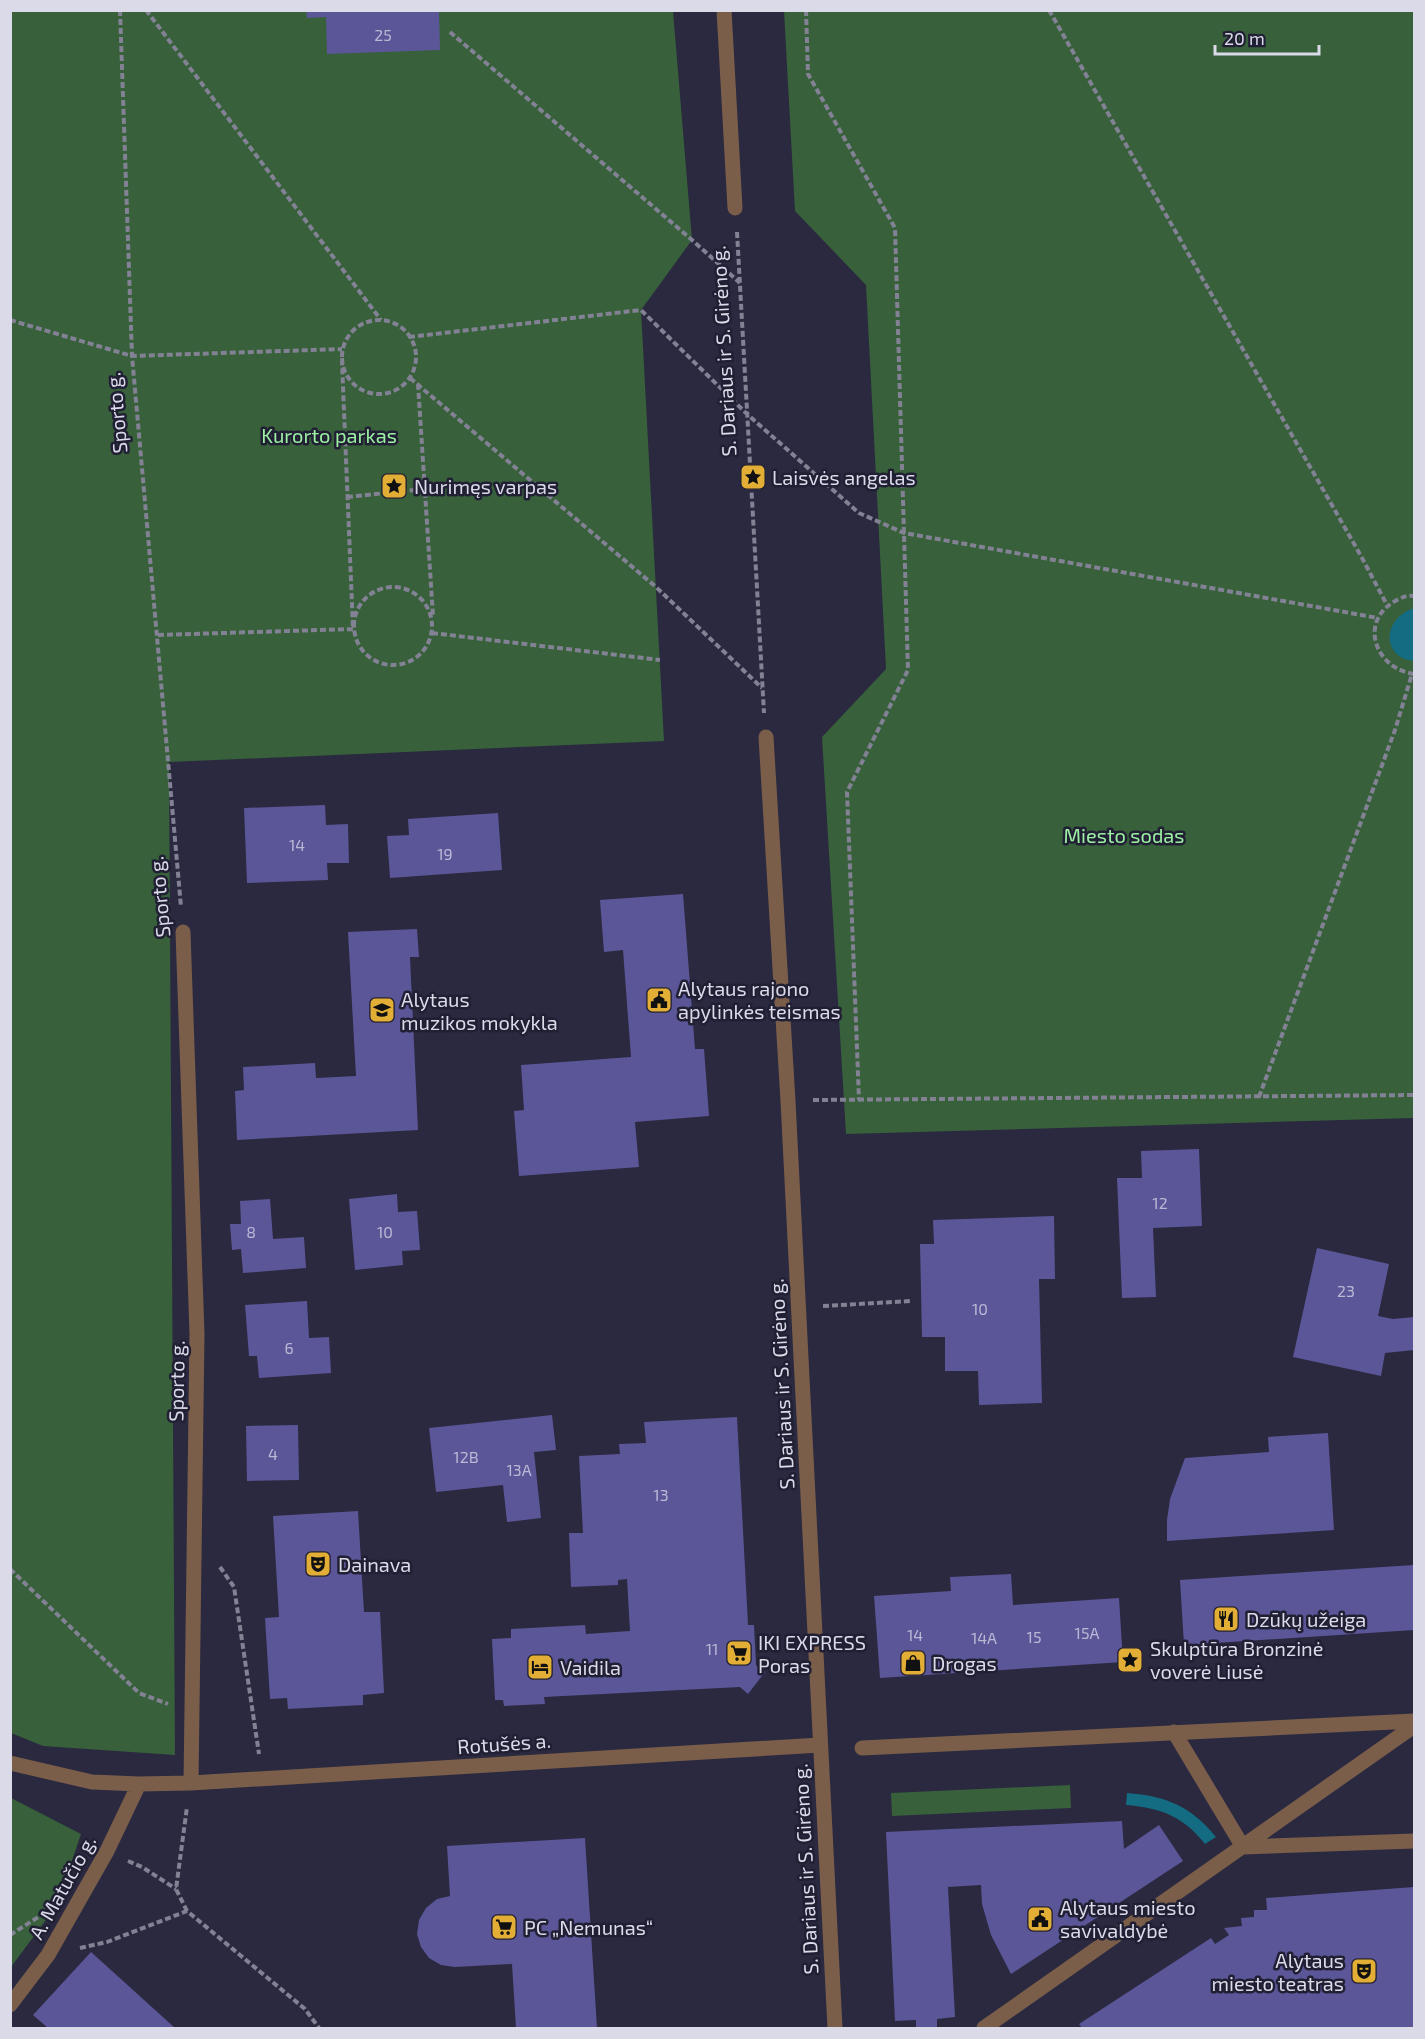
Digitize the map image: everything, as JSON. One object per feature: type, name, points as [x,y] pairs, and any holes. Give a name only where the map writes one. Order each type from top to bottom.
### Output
[{"type":"street","points":[[724,10],[735,208]]},
{"type":"street","name":"S. Dariaus ir S. Girėno g.","points":[[766,737],[788,1101],[835,2028]]},
{"type":"street","name":"Sporto g.","points":[[183,932],[197,1334],[191,1783]]},
{"type":"street","points":[[862,1748],[1414,1721]]},
{"type":"street","points":[[984,2028],[1414,1726]]},
{"type":"street","points":[[1174,1732],[1243,1847]]},
{"type":"street","name":"Rotušės a.","points":[[10,1763],[92,1782],[191,1783],[820,1745]]},
{"type":"street","name":"A. Matučio g.","points":[[10,2005],[48,1956],[107,1851],[139,1784]]},
{"type":"street","points":[[1243,1847],[1414,1841]]},
{"type":"path","name":"Sporto g.","points":[[120,10],[132,356],[183,932]]},
{"type":"path","points":[[146,10],[381,320]]},
{"type":"path","points":[[806,10],[808,74],[895,228],[908,670],[847,792],[859,1100]]},
{"type":"path","points":[[1049,10],[1362,556],[1387,605]]},
{"type":"path","points":[[450,32],[740,283]]},
{"type":"path","name":"S. Dariaus ir S. Girėno g.","points":[[418,384],[656,587],[763,689],[735,208]]},
{"type":"path","points":[[409,337],[641,310],[747,414],[859,513],[904,533],[1378,618]]},
{"type":"path","points":[[10,320],[132,356],[342,349]]},
{"type":"path","points":[[342,362],[345,374],[364,392],[389,393],[401,387],[410,378],[415,366],[416,353],[404,330],[393,323],[381,320],[356,327],[347,337],[342,349],[342,362],[347,497],[354,629],[358,644],[367,657],[381,664],[396,666],[412,662],[424,652],[431,638],[433,623],[418,384],[410,378]]},
{"type":"path","points":[[347,497],[425,489]]},
{"type":"path","points":[[354,629],[355,614],[363,600],[375,591],[390,587],[406,588],[419,596],[429,608],[433,623]]},
{"type":"path","points":[[1258,1097],[1414,674],[1398,670],[1385,662],[1377,649],[1374,633],[1378,618],[1387,605],[1407,595],[1414,596]]},
{"type":"path","points":[[158,635],[354,629]]},
{"type":"path","points":[[432,633],[660,660]]},
{"type":"path","points":[[788,1101],[1414,1095]]},
{"type":"path","points":[[798,1307],[911,1301]]},
{"type":"path","points":[[194,1533],[234,1587],[263,1779]]},
{"type":"path","points":[[10,1569],[140,1693],[192,1712]]},
{"type":"path","points":[[176,1889],[191,1783]]},
{"type":"path","points":[[107,1851],[142,1867],[176,1889],[187,1911],[305,2009],[319,2028]]},
{"type":"path","points":[[48,1956],[107,1942],[187,1911]]},
{"type":"green space","name":"Kurorto parkas","points":[[10,11],[673,11],[692,240],[641,310],[664,741],[169,762],[175,1755],[43,1746],[11,1733]]},
{"type":"green space","name":"Miesto sodas","points":[[784,11],[1414,11],[1414,1118],[846,1134],[822,737],[886,669],[866,285],[795,211]]},
{"type":"green space","points":[[1070,1785],[1071,1808],[892,1816],[891,1793]]},
{"type":"green space","points":[[11,1798],[81,1834],[57,1905],[11,1967]]},
{"type":"water","points":[[1414,609],[1414,661],[1396,653],[1391,646],[1390,638],[1395,622]]},
{"type":"water","points":[[1127,1793],[1141,1794],[1177,1804],[1197,1817],[1216,1837],[1205,1844],[1197,1834],[1170,1815],[1150,1808],[1126,1805]]},
{"type":"building","points":[[306,10],[439,10],[440,50],[327,54],[326,17],[307,18]]},
{"type":"building","points":[[325,805],[326,825],[348,824],[349,863],[327,863],[328,880],[247,883],[244,808]]},
{"type":"building","points":[[498,813],[502,870],[390,878],[387,836],[409,835],[408,819]]},
{"type":"building","points":[[683,894],[695,1049],[704,1049],[709,1116],[635,1122],[639,1167],[519,1176],[514,1111],[524,1110],[521,1065],[631,1057],[623,950],[604,952],[600,900]]},
{"type":"building","name":"Alytaus muzikos mokykla","points":[[417,929],[419,957],[410,957],[418,1130],[237,1140],[235,1091],[244,1090],[243,1067],[315,1063],[316,1078],[356,1076],[348,932]]},
{"type":"building","points":[[1199,1149],[1202,1226],[1153,1228],[1156,1297],[1122,1298],[1117,1178],[1142,1178],[1141,1151]]},
{"type":"building","points":[[397,1194],[398,1212],[417,1211],[420,1250],[402,1251],[403,1265],[355,1270],[349,1199]]},
{"type":"building","points":[[270,1199],[273,1239],[304,1237],[306,1268],[243,1273],[241,1249],[232,1250],[230,1224],[241,1224],[240,1201]]},
{"type":"building","points":[[1054,1216],[1055,1279],[1039,1279],[1042,1403],[979,1405],[978,1371],[945,1371],[945,1337],[922,1337],[920,1244],[934,1244],[933,1220]]},
{"type":"building","points":[[1317,1248],[1389,1264],[1378,1316],[1393,1319],[1414,1317],[1414,1350],[1385,1353],[1381,1376],[1293,1357]]},
{"type":"building","points":[[307,1301],[309,1338],[329,1337],[331,1373],[259,1378],[257,1356],[249,1356],[245,1305]]},
{"type":"building","points":[[552,1415],[556,1450],[534,1452],[541,1518],[507,1522],[503,1485],[436,1492],[429,1428]]},
{"type":"building","points":[[737,1417],[748,1625],[754,1625],[756,1665],[765,1672],[748,1694],[740,1687],[544,1697],[545,1704],[504,1706],[503,1700],[495,1700],[492,1639],[511,1638],[511,1629],[585,1625],[586,1634],[630,1631],[627,1579],[618,1580],[618,1585],[571,1587],[569,1533],[583,1533],[579,1456],[620,1454],[619,1444],[646,1443],[644,1422]]},
{"type":"building","points":[[298,1425],[299,1480],[247,1481],[246,1426]]},
{"type":"building","points":[[1328,1433],[1334,1530],[1167,1541],[1170,1499],[1185,1458],[1269,1452],[1268,1437]]},
{"type":"building","name":"Dainava","points":[[358,1511],[364,1612],[380,1612],[384,1693],[363,1695],[363,1705],[288,1709],[287,1698],[270,1699],[265,1618],[279,1617],[273,1516]]},
{"type":"building","points":[[1414,1565],[1414,1630],[1184,1645],[1180,1580]]},
{"type":"building","points":[[1011,1574],[1013,1605],[1119,1598],[1123,1662],[880,1678],[874,1596],[951,1591],[950,1577]]},
{"type":"building","name":"Alytaus miesto savivaldybė","points":[[1122,1821],[1124,1849],[1159,1825],[1183,1861],[1011,1974],[991,1935],[982,1904],[981,1885],[948,1887],[955,2017],[937,2019],[937,2028],[916,2028],[916,2020],[895,2021],[886,1832]]},
{"type":"building","name":"PC „Nemunas“","points":[[585,1838],[597,2028],[516,2028],[512,1964],[455,1967],[441,1965],[429,1958],[421,1947],[417,1934],[419,1920],[426,1908],[437,1899],[450,1896],[447,1846]]},
{"type":"building","points":[[1414,1887],[1414,2028],[1082,2028],[1079,2024],[1211,1938],[1215,1944],[1229,1935],[1224,1928],[1242,1926],[1241,1918],[1254,1917],[1254,1910],[1267,1910],[1266,1898]]},
{"type":"building","points":[[91,1952],[175,2028],[48,2028],[33,2015]]},
{"type":"place","name":"Laisvės angelas","points":[[753,477]]},
{"type":"place","name":"Nurimęs varpas","points":[[394,486]]},
{"type":"place","name":"Alytaus rajono apylinkės teismas","points":[[659,1000]]},
{"type":"place","name":"Alytaus muzikos mokykla","points":[[382,1010]]},
{"type":"place","name":"Dainava","points":[[318,1564]]},
{"type":"place","name":"Dzūkų užeiga","points":[[1226,1619]]},
{"type":"place","name":"IKI EXPRESS Poras","points":[[739,1653]]},
{"type":"place","name":"Skulptūra Bronzinė voverė Liusė","points":[[1130,1660]]},
{"type":"place","name":"Drogas","points":[[913,1663]]},
{"type":"place","name":"Vaidila","points":[[540,1667]]},
{"type":"place","name":"Alytaus miesto savivaldybė","points":[[1040,1919]]},
{"type":"place","name":"PC „Nemunas“","points":[[504,1927]]},
{"type":"place","name":"Alytaus miesto teatras","points":[[1364,1971]]}]
